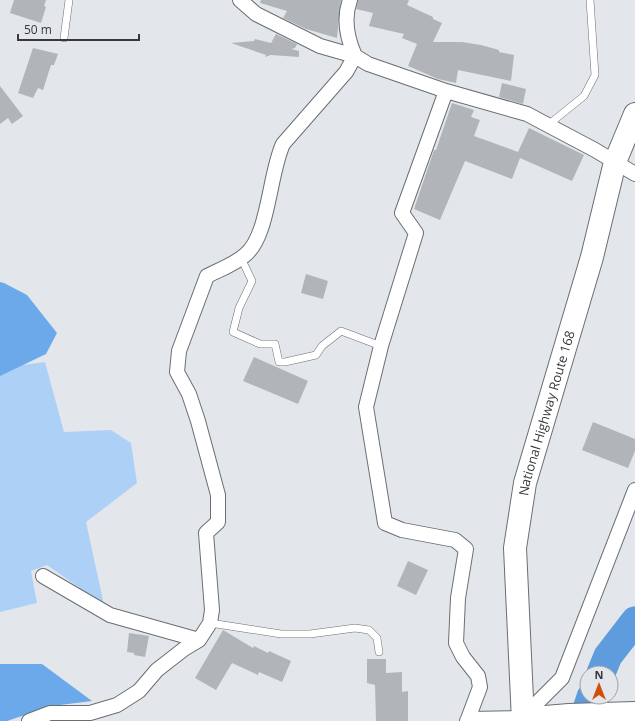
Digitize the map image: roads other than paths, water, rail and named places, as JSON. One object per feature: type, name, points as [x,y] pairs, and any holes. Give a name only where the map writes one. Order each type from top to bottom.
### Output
[{"type":"highway","name":"National Highway Route 168","points":[[522,720],[516,548],[526,483],[592,257],[616,162],[635,114]]},
{"type":"street","points":[[240,0],[256,14],[320,46],[355,56],[368,64],[446,91],[527,114],[616,162],[635,174]]},
{"type":"street","points":[[350,0],[347,19],[347,39],[355,56]]},
{"type":"street","points":[[30,721],[50,713],[90,713],[117,705],[139,691],[157,670],[184,649],[199,640],[210,623],[212,610],[206,533],[218,522],[218,495],[189,394],[177,372],[179,351],[207,276],[245,255],[260,234],[277,157],[283,144],[346,72],[355,56]]},
{"type":"street","points":[[446,91],[402,214],[416,233],[382,346],[366,407],[385,523],[402,530],[455,540],[466,549],[458,598],[456,643],[463,657],[478,676],[480,687],[468,720],[522,720],[570,714],[635,712]]},
{"type":"street","points":[[522,720],[562,678],[635,490]]},
{"type":"street","points":[[44,576],[110,616],[199,640]]},
{"type":"lane","points":[[64,38],[69,0]]},
{"type":"lane","points":[[548,125],[584,96],[595,75],[590,0]]},
{"type":"lane","points":[[241,258],[252,281],[240,308],[233,332],[260,344],[275,344],[279,362],[316,355],[322,346],[340,332],[382,346]]},
{"type":"lane","points":[[210,623],[281,634],[310,634],[355,628],[369,630],[377,638],[379,652]]},
{"type":"waterway","points":[[604,665],[608,656],[635,621]]},
{"type":"waterway","points":[[583,721],[588,705]]}]
